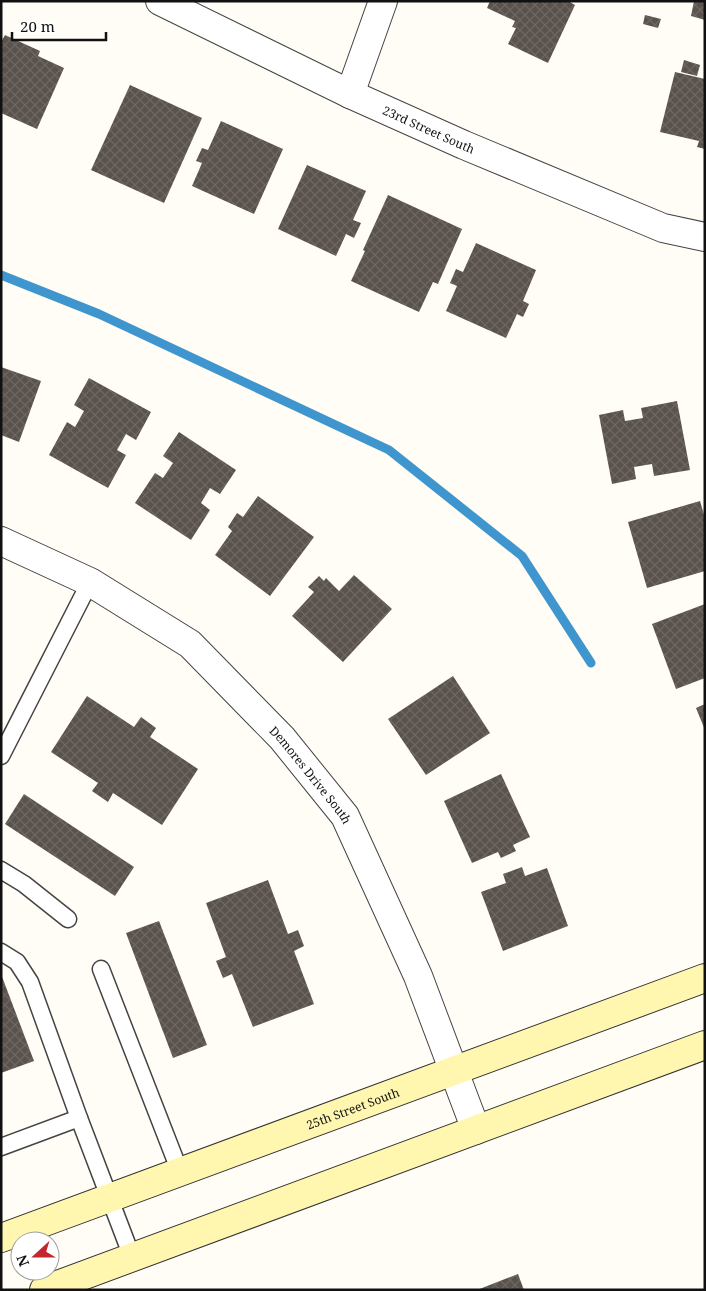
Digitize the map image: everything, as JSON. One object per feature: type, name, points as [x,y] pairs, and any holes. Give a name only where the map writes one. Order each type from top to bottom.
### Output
[{"type":"main road","name":"25th Street South","points":[[1,1238],[705,978]]},
{"type":"main road","points":[[44,1290],[705,1045]]},
{"type":"street","name":"23rd Street South","points":[[160,1],[350,94],[464,145],[663,228],[705,237]]},
{"type":"street","points":[[350,94],[383,1]]},
{"type":"street","name":"Demores Drive South","points":[[1,542],[90,582],[190,644],[282,738],[345,816],[418,976],[476,1130]]},
{"type":"lane","points":[[1,756],[90,582]]},
{"type":"lane","points":[[1,870],[24,884],[68,919]]},
{"type":"lane","points":[[1,952],[17,962],[30,982],[132,1257]]},
{"type":"lane","points":[[102,969],[180,1172]]},
{"type":"lane","points":[[1,1147],[79,1118]]},
{"type":"building","points":[[490,1],[568,1],[575,5],[548,63],[508,44],[516,28],[512,27],[515,21],[487,8]]},
{"type":"building","points":[[694,1],[705,1],[705,20],[691,16]]},
{"type":"building","points":[[645,15],[661,19],[658,28],[643,24]]},
{"type":"building","points":[[5,35],[40,51],[38,56],[64,68],[37,129],[1,113],[1,42]]},
{"type":"building","points":[[684,60],[700,65],[697,76],[681,72]]},
{"type":"building","points":[[675,72],[705,79],[705,149],[697,147],[699,141],[660,132]]},
{"type":"building","points":[[130,85],[202,118],[164,203],[91,170]]},
{"type":"building","points":[[221,121],[283,149],[254,214],[192,186],[202,163],[196,161],[202,148],[208,150]]},
{"type":"building","points":[[307,165],[366,191],[353,220],[361,223],[354,238],[346,234],[336,256],[278,229]]},
{"type":"building","points":[[388,195],[462,229],[438,284],[433,282],[419,312],[351,281]]},
{"type":"building","points":[[476,243],[536,270],[523,301],[529,304],[523,317],[517,314],[506,338],[446,311],[457,286],[450,283],[456,269],[463,272]]},
{"type":"building","points":[[1,367],[41,381],[19,442],[1,435]]},
{"type":"building","points":[[89,378],[151,412],[136,440],[126,434],[117,450],[126,455],[108,488],[49,455],[67,422],[75,427],[84,411],[74,405]]},
{"type":"building","points":[[677,401],[690,470],[654,476],[652,464],[634,467],[636,479],[612,484],[599,415],[623,410],[625,421],[643,418],[641,408]]},
{"type":"building","points":[[179,432],[236,470],[220,494],[210,488],[201,503],[210,510],[191,540],[135,503],[155,473],[163,478],[173,463],[163,456]]},
{"type":"building","points":[[258,496],[314,537],[270,596],[215,555],[232,531],[228,527],[237,513],[243,517]]},
{"type":"building","points":[[700,501],[705,518],[705,571],[647,588],[628,522]]},
{"type":"building","points":[[354,575],[392,609],[343,662],[292,616],[314,592],[308,587],[319,576],[324,581],[326,578],[339,591]]},
{"type":"building","points":[[705,604],[705,678],[676,689],[652,624]]},
{"type":"building","points":[[453,676],[490,733],[426,775],[388,719]]},
{"type":"building","points":[[87,696],[134,727],[141,717],[156,728],[150,737],[198,769],[162,825],[113,793],[108,802],[92,791],[98,783],[51,752]]},
{"type":"building","points":[[705,704],[705,730],[696,708]]},
{"type":"building","points":[[501,774],[530,837],[513,845],[516,851],[501,858],[498,852],[472,863],[444,801]]},
{"type":"building","points":[[24,794],[134,867],[115,896],[5,824]]},
{"type":"building","points":[[522,867],[525,876],[547,868],[568,926],[503,951],[481,892],[506,883],[503,874]]},
{"type":"building","points":[[268,880],[288,934],[298,930],[304,946],[294,951],[314,1004],[253,1027],[232,974],[223,978],[216,961],[226,957],[206,903]]},
{"type":"building","points":[[159,921],[207,1045],[173,1058],[126,933]]},
{"type":"building","points":[[1,974],[34,1061],[1,1073]]},
{"type":"building","points":[[518,1274],[524,1290],[477,1290]]},
{"type":"waterway","points":[[1,275],[99,314],[389,450],[522,556],[591,663]]}]
